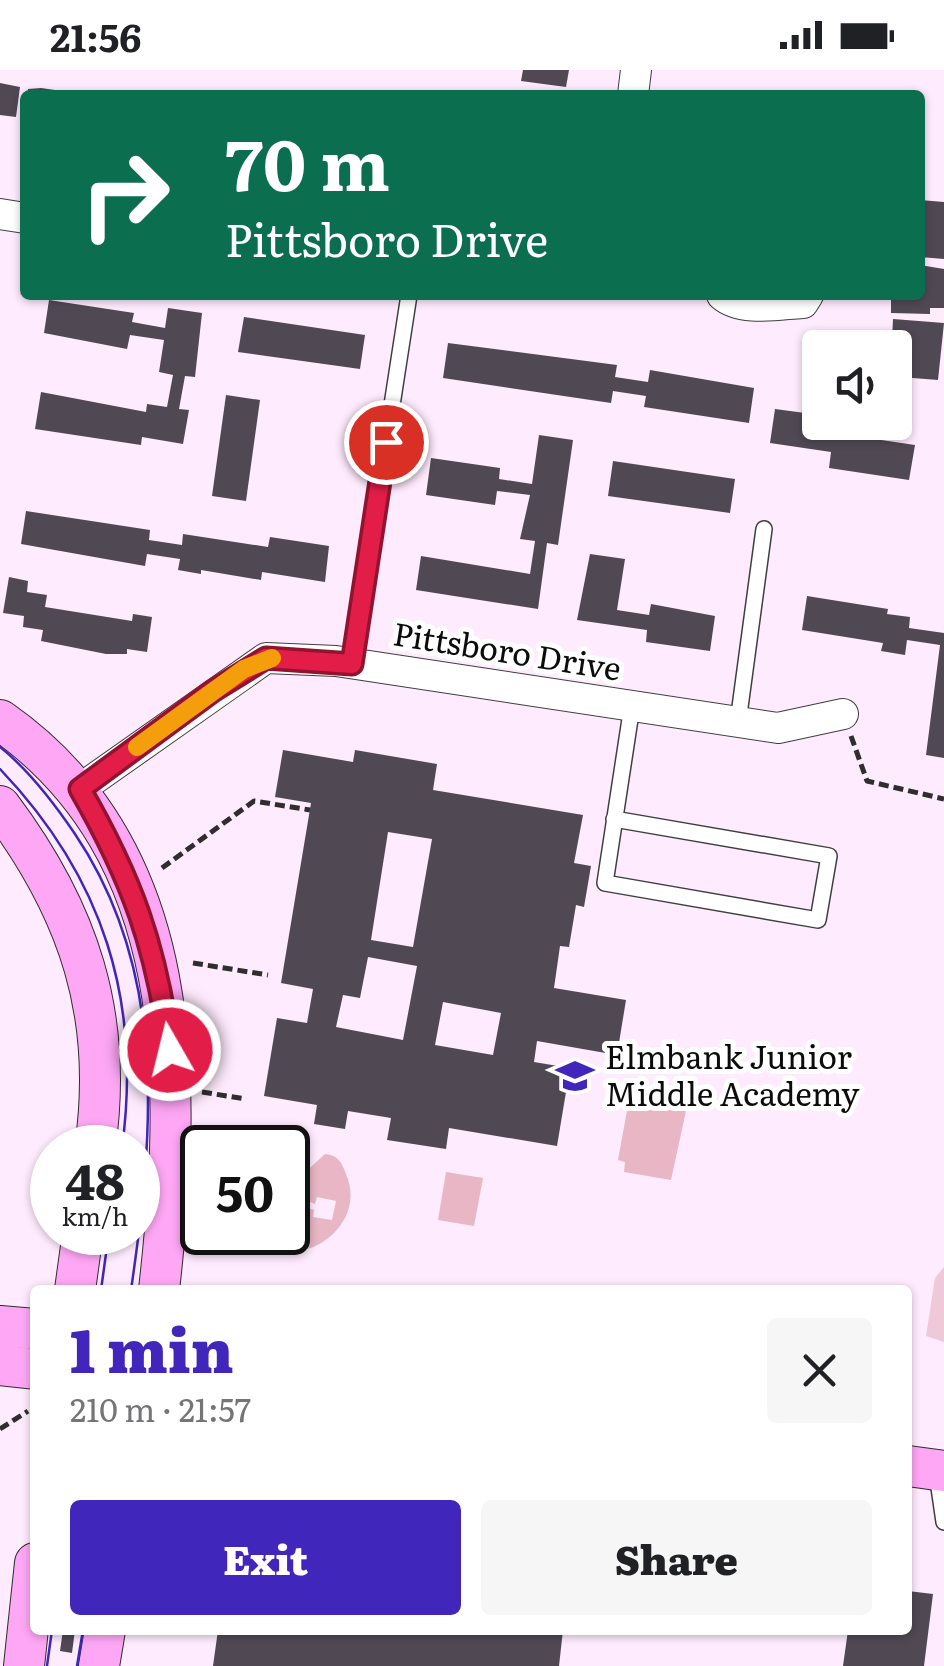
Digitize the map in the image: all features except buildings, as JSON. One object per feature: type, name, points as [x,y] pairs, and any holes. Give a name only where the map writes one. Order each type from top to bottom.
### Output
[{"type":"main road","points":[[0,720],[48,757],[80,789],[128,877],[162,987],[170,1050],[171,1145],[159,1285]]},
{"type":"main road","points":[[0,806],[57,890],[89,980],[101,1078],[97,1125]]},
{"type":"main road","points":[[76,1285],[80,1255]]},
{"type":"main road","points":[[0,1326],[30,1329]]},
{"type":"main road","points":[[0,1365],[30,1368]]},
{"type":"main road","points":[[24,1666],[30,1610]]},
{"type":"main road","points":[[100,1666],[104,1635]]},
{"type":"street","points":[[728,300],[760,305],[805,300]]},
{"type":"street","name":"Pittsboro Drive","points":[[80,789],[213,691],[266,658],[352,664],[778,728],[843,714]]},
{"type":"lane","points":[[352,664],[408,300]]},
{"type":"lane","points":[[738,722],[764,530]]},
{"type":"lane","points":[[614,819],[830,856],[818,920],[605,883],[614,819],[632,706]]},
{"type":"lane","points":[[929,1469],[944,1522]]},
{"type":"path","points":[[843,714],[867,781],[944,799]]},
{"type":"path","points":[[162,868],[254,801],[310,810]]},
{"type":"path","points":[[193,964],[268,974]]},
{"type":"path","points":[[202,1092],[246,1099]]},
{"type":"path","points":[[0,1428],[28,1412]]},
{"type":"shaded area","points":[[631,1089],[689,1097],[671,1180],[624,1172],[625,1162],[618,1160]]},
{"type":"shaded area","points":[[325,1154],[333,1156],[346,1174],[351,1195],[347,1214],[337,1230],[310,1248],[310,1209],[314,1210],[313,1217],[332,1220],[336,1201],[317,1197],[315,1204],[310,1202],[310,1168]]},
{"type":"shaded area","points":[[446,1172],[483,1178],[474,1226],[438,1220]]},
{"type":"shaded area","points":[[944,1267],[944,1342],[926,1336],[935,1278]]},
{"type":"tram line","points":[[0,747],[41,788],[75,834],[105,887],[126,941],[140,998],[148,1113],[132,1285]]},
{"type":"tram line","points":[[0,769],[36,810],[65,853],[89,897],[107,944],[126,1042],[124,1125]]},
{"type":"tram line","points":[[102,1285],[106,1255]]},
{"type":"tram line","points":[[47,1666],[51,1635]]},
{"type":"tram line","points":[[77,1666],[82,1635]]},
{"type":"slow traffic","points":[[137,747],[244,669],[272,658]]},
{"type":"place","name":"Elmbank Junior Middle Academy","points":[[575,1076]]},
{"type":"route","points":[[170,1050],[162,987],[147,930],[128,877],[80,789],[244,669],[266,658],[352,664],[386,442]]}]
